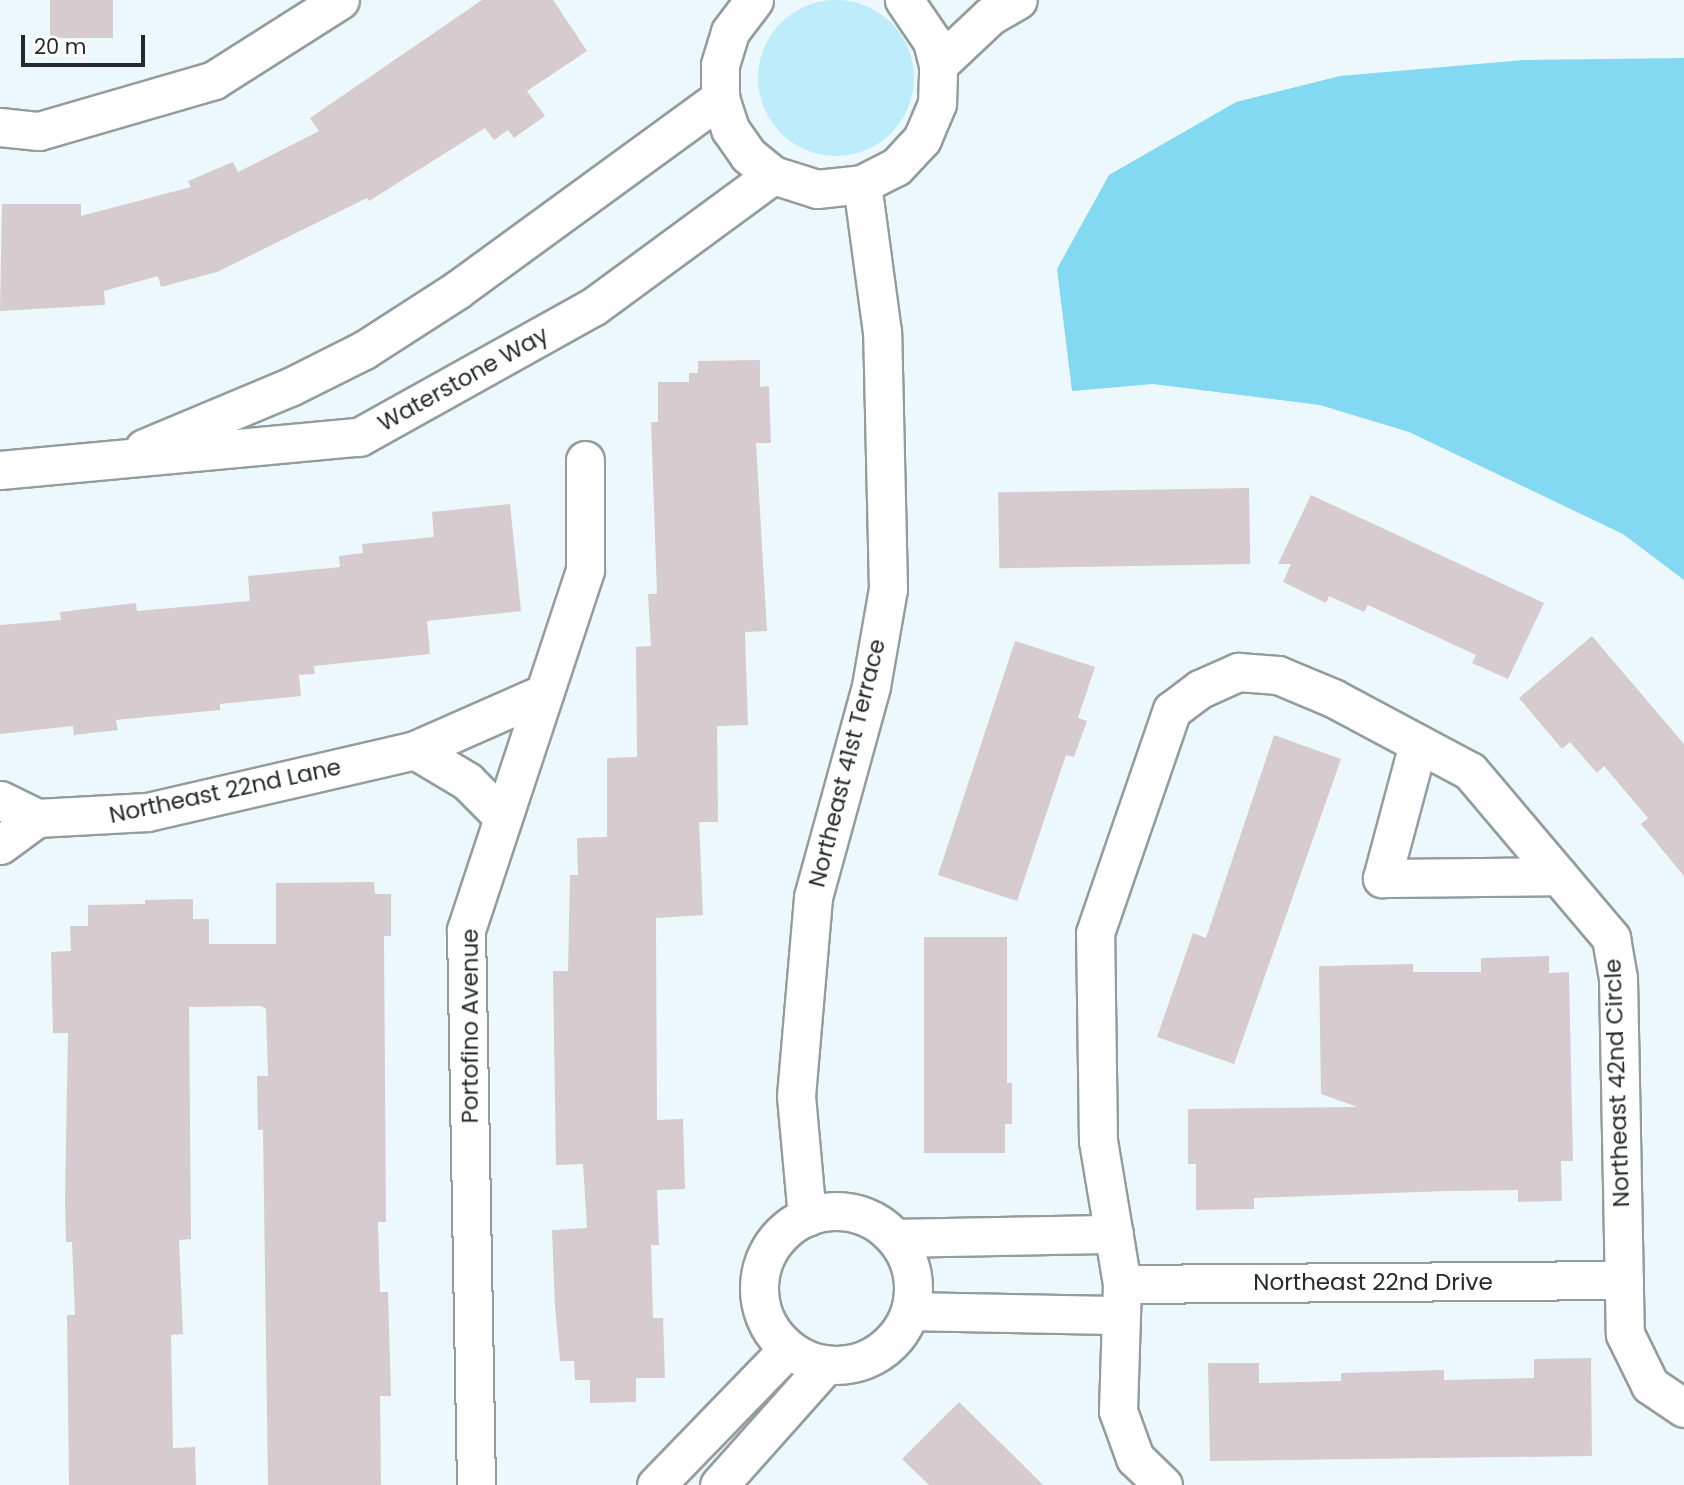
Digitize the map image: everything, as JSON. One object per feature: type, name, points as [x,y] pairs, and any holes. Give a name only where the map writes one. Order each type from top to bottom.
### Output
[{"type":"street","points":[[0,127],[39,131],[214,80],[340,0]]},
{"type":"street","points":[[754,0],[730,32],[720,65],[720,98],[730,129],[748,155],[773,175],[817,189],[862,184],[896,167],[922,139],[937,103],[938,65],[926,29],[904,0]]},
{"type":"street","points":[[938,65],[990,16],[1018,0]]},
{"type":"street","name":"Waterstone Way","points":[[108,464],[290,387],[364,350],[457,290],[720,98]]},
{"type":"street","name":"Waterstone Way","points":[[0,470],[108,464],[359,437],[593,307],[773,175]]},
{"type":"street","name":"Northeast 41st Terrace","points":[[807,1217],[796,1096],[813,897],[871,686],[888,589],[883,332],[862,184]]},
{"type":"street","name":"Portofino Avenue","points":[[476,1485],[466,930],[585,570],[585,460]]},
{"type":"street","name":"Northeast 42nd Circle","points":[[1163,1485],[1135,1458],[1118,1411],[1122,1300],[1098,1141],[1095,933],[1172,710],[1200,689],[1238,672],[1278,676],[1333,698],[1470,771],[1611,938],[1618,978],[1625,1334],[1650,1385],[1684,1408]]},
{"type":"street","name":"Northeast 22nd Lane","points":[[37,818],[147,812],[415,750],[544,693]]},
{"type":"street","points":[[1418,744],[1382,878],[1559,876]]},
{"type":"street","points":[[415,750],[467,781],[503,817]]},
{"type":"street","points":[[0,800],[37,818],[0,845]]},
{"type":"street","points":[[831,1211],[854,1213],[877,1222],[896,1238],[911,1273],[911,1311],[901,1331],[869,1359],[826,1365],[788,1349],[772,1332],[758,1289],[771,1246],[807,1217],[831,1211]]},
{"type":"street","points":[[896,1238],[1114,1234]]},
{"type":"street","name":"Northeast 22nd Drive","points":[[911,1311],[1623,1280]]},
{"type":"street","points":[[656,1485],[788,1349]]},
{"type":"street","points":[[719,1485],[826,1365]]},
{"type":"shaded area","points":[[836,0],[866,6],[891,23],[908,48],[914,78],[908,108],[891,133],[866,150],[836,156],[806,150],[781,133],[764,108],[758,78],[764,48],[781,23],[806,6]]},
{"type":"shaded area","points":[[1684,58],[1684,580],[1623,534],[1409,432],[1320,405],[1153,384],[1072,391],[1057,269],[1109,175],[1236,102],[1340,76],[1524,60]]},
{"type":"building","points":[[50,0],[113,0],[113,38],[50,38]]},
{"type":"building","points":[[482,0],[553,0],[587,51],[527,91],[545,116],[514,138],[508,130],[494,140],[485,128],[369,201],[367,198],[217,272],[161,287],[158,276],[104,291],[105,305],[0,311],[2,204],[81,204],[81,216],[191,187],[188,181],[233,162],[238,172],[319,131],[310,118]]},
{"type":"building","points":[[760,360],[760,387],[769,386],[771,443],[756,443],[767,631],[745,632],[748,725],[717,726],[718,822],[699,822],[703,915],[656,918],[657,1120],[683,1119],[685,1189],[657,1190],[659,1245],[651,1245],[653,1318],[663,1318],[665,1378],[636,1378],[636,1402],[590,1403],[590,1380],[575,1380],[574,1361],[560,1361],[555,1307],[552,1230],[587,1228],[583,1164],[556,1165],[553,971],[568,971],[570,875],[578,875],[577,838],[607,837],[607,758],[637,757],[636,647],[651,646],[648,594],[657,594],[651,422],[658,422],[658,382],[689,382],[689,373],[698,373],[698,361]]},
{"type":"building","points":[[1249,488],[1250,564],[999,568],[998,492]]},
{"type":"building","points":[[1311,495],[1544,603],[1508,679],[1472,663],[1476,655],[1368,605],[1364,612],[1329,596],[1326,603],[1283,582],[1291,564],[1278,564]]},
{"type":"building","points":[[510,504],[521,611],[427,621],[430,654],[314,666],[315,674],[299,675],[301,696],[220,704],[220,710],[116,720],[118,730],[74,735],[73,726],[0,734],[0,625],[61,620],[60,612],[136,603],[137,611],[250,601],[248,576],[340,567],[339,556],[363,553],[362,544],[434,537],[432,512]]},
{"type":"building","points":[[1592,636],[1684,744],[1684,876],[1641,824],[1648,818],[1604,766],[1597,773],[1570,742],[1562,749],[1519,698]]},
{"type":"building","points":[[1015,641],[1095,667],[1078,718],[1087,721],[1074,757],[1066,755],[1017,901],[938,875]]},
{"type":"building","points":[[1274,735],[1341,759],[1234,1064],[1157,1037],[1193,933],[1206,938]]},
{"type":"building","points":[[374,882],[375,894],[391,894],[391,936],[384,936],[386,1222],[378,1222],[380,1292],[388,1292],[391,1396],[380,1396],[381,1485],[268,1485],[263,1130],[258,1130],[257,1076],[268,1076],[266,1009],[261,1006],[189,1007],[191,1239],[179,1240],[183,1334],[171,1335],[173,1448],[195,1447],[196,1485],[69,1485],[67,1315],[75,1315],[72,1242],[66,1242],[68,1033],[53,1033],[51,952],[71,951],[70,926],[88,926],[88,905],[145,904],[145,900],[193,899],[193,919],[209,919],[209,944],[276,944],[276,883]]},
{"type":"building","points":[[924,937],[1007,937],[1007,1083],[1012,1083],[1012,1124],[1005,1124],[1005,1153],[924,1153]]},
{"type":"building","points":[[1549,956],[1549,973],[1569,972],[1573,1161],[1561,1161],[1562,1201],[1518,1202],[1518,1190],[1446,1191],[1254,1198],[1254,1209],[1196,1210],[1196,1164],[1188,1164],[1188,1109],[1357,1107],[1321,1094],[1319,966],[1413,964],[1413,972],[1481,972],[1481,958]]},
{"type":"building","points":[[1591,1358],[1592,1456],[1210,1461],[1208,1363],[1259,1363],[1259,1383],[1341,1381],[1341,1373],[1444,1370],[1444,1380],[1534,1378],[1534,1359]]},
{"type":"building","points":[[959,1402],[1043,1485],[929,1485],[902,1459]]}]
